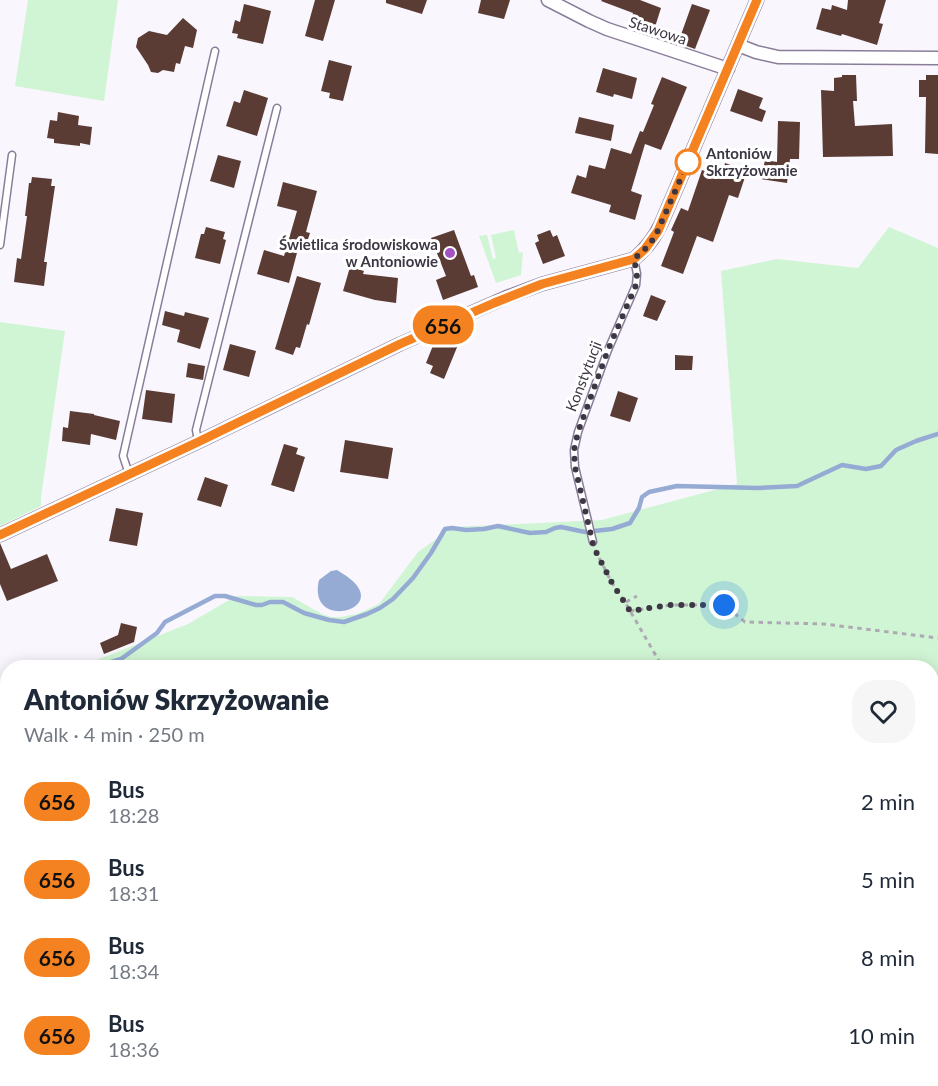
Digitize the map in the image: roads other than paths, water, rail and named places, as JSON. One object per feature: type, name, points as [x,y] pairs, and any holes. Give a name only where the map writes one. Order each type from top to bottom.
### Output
[{"type":"street","name":"Stawowa","points":[[548,0],[607,29],[728,69]]},
{"type":"street","points":[[0,535],[400,344],[507,297],[542,284],[634,259],[645,249],[658,231],[757,0]]},
{"type":"street","points":[[738,45],[778,57],[938,58]]},
{"type":"lane","points":[[129,474],[123,456],[215,51]]},
{"type":"lane","points":[[198,442],[196,430],[277,108]]},
{"type":"lane","points":[[0,245],[12,156]]},
{"type":"lane","points":[[0,176],[9,178]]},
{"type":"lane","name":"Konstytucji","points":[[592,542],[575,467],[574,450],[578,432],[608,350],[636,285],[637,274],[634,259]]},
{"type":"water","points":[[337,570],[355,583],[361,598],[357,605],[340,611],[331,610],[323,604],[318,595],[319,580],[331,571]]},
{"type":"waterway","points":[[118,660],[157,633],[165,622],[215,596],[225,596],[256,605],[283,602],[304,613],[344,622],[367,614],[393,599],[413,578],[445,529],[484,529],[498,526],[530,533],[546,532],[561,527],[585,532],[612,529],[630,523],[639,508],[642,497],[649,492],[677,486],[758,488],[797,486],[842,465],[866,469],[881,466],[896,450],[938,434]]},
{"type":"place","name":"Antoniów Skrzyżowanie","points":[[688,162]]},
{"type":"place","name":"Świetlica środowiskowa w Antoniowie","points":[[450,253]]}]
